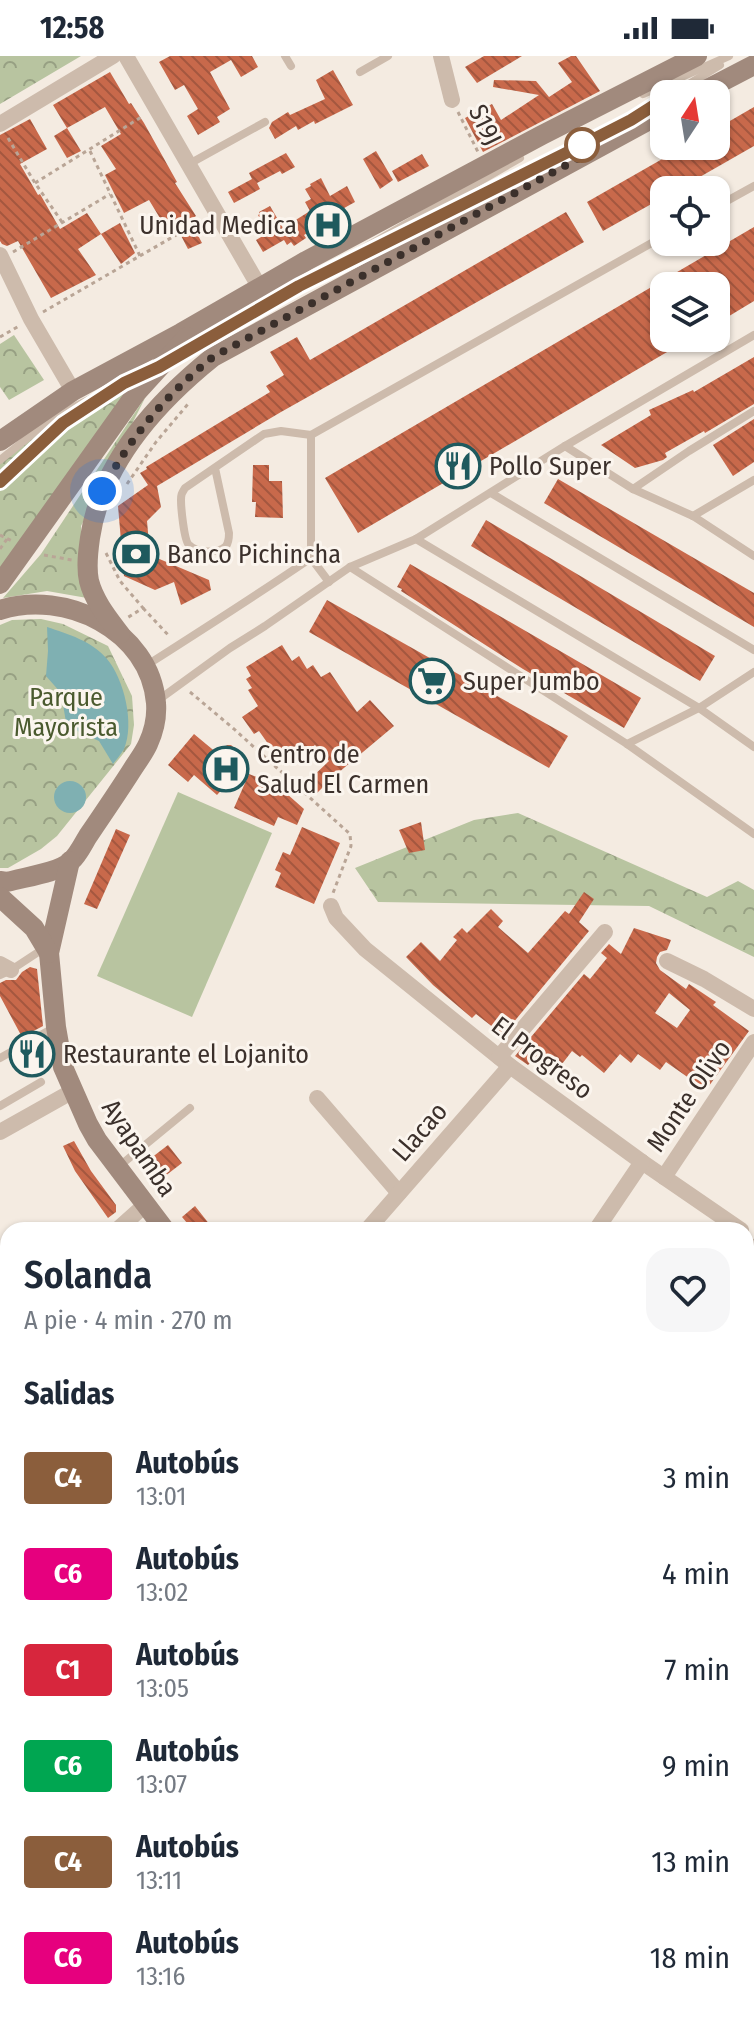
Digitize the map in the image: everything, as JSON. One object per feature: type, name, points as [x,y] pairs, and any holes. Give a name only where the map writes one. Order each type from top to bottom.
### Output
[{"type":"main road","points":[[0,441],[73,391],[542,135],[669,62],[697,56]]},
{"type":"main road","points":[[725,80],[754,65]]},
{"type":"main road","points":[[0,881],[7,882],[54,869],[70,861],[148,745],[155,722],[156,701],[147,665],[117,630],[94,594],[88,576],[97,558],[92,526],[102,491],[134,437],[152,415],[187,378],[213,357],[650,120]]},
{"type":"main road","points":[[0,584],[16,544],[137,392],[201,322]]},
{"type":"main road","points":[[0,610],[42,604],[67,608],[89,614],[117,630]]},
{"type":"main road","name":"Ayapamba","points":[[70,861],[48,950],[63,1067],[88,1124],[116,1168],[159,1222]]},
{"type":"main road","points":[[0,897],[34,928],[48,950]]},
{"type":"street","points":[[0,124],[113,56]]},
{"type":"street","points":[[126,56],[260,288]]},
{"type":"street","points":[[441,56],[452,100]]},
{"type":"street","points":[[1,257],[31,319],[73,391]]},
{"type":"street","name":"El Progreso","points":[[331,906],[336,918],[365,949],[504,1061],[729,1222]]},
{"type":"street","name":"Llacao","points":[[374,1222],[605,932]]},
{"type":"street","points":[[667,961],[754,1009]]},
{"type":"street","name":"Monte Olivo","points":[[664,1177],[754,1042]]},
{"type":"street","points":[[0,1132],[73,1091]]},
{"type":"street","points":[[317,1098],[399,1193]]},
{"type":"street","name":"Monte Olivo","points":[[601,1222],[642,1162]]},
{"type":"street","points":[[126,1222],[145,1205]]},
{"type":"lane","points":[[285,56],[291,66]]},
{"type":"lane","points":[[360,72],[388,56]]},
{"type":"lane","points":[[695,80],[732,56]]},
{"type":"lane","points":[[0,460],[55,416],[159,367],[565,132],[616,106],[732,56]]},
{"type":"lane","points":[[299,286],[650,108]]},
{"type":"lane","points":[[189,164],[265,122]]},
{"type":"lane","points":[[730,199],[754,186]]},
{"type":"lane","points":[[215,468],[229,533],[225,547],[207,551],[188,544],[181,497],[185,488],[264,434],[281,431],[311,435],[650,244]]},
{"type":"lane","points":[[156,701],[350,567],[416,539],[565,446],[754,335]]},
{"type":"lane","points":[[0,482],[63,423],[124,383]]},
{"type":"lane","points":[[633,489],[754,411]]},
{"type":"lane","points":[[311,435],[311,558],[329,582]]},
{"type":"lane","points":[[565,446],[633,489],[693,516],[752,552]]},
{"type":"lane","points":[[693,516],[754,480]]},
{"type":"lane","points":[[491,493],[754,650]]},
{"type":"lane","points":[[416,539],[699,708],[754,747]]},
{"type":"lane","points":[[147,665],[311,558]]},
{"type":"lane","points":[[350,567],[627,744],[754,834]]},
{"type":"lane","points":[[627,744],[699,708],[754,672]]},
{"type":"lane","points":[[4,970],[48,950]]},
{"type":"lane","points":[[0,1058],[56,1027]]},
{"type":"lane","points":[[0,1106],[41,1082]]},
{"type":"lane","points":[[116,1168],[190,1108]]},
{"type":"path","name":"S19J","points":[[452,100],[485,166]]},
{"type":"path","points":[[35,183],[157,108]]},
{"type":"path","points":[[0,124],[63,223]]},
{"type":"path","points":[[90,150],[140,256]]},
{"type":"path","points":[[1,257],[110,194]]},
{"type":"path","points":[[0,337],[216,212]]},
{"type":"path","points":[[125,488],[156,442],[194,397]]},
{"type":"path","points":[[0,549],[16,544],[97,558],[178,645]]},
{"type":"path","points":[[117,630],[143,608]]},
{"type":"path","points":[[181,684],[350,834],[351,846],[332,894],[331,906]]},
{"type":"green space","points":[[0,56],[81,56],[0,104]]},
{"type":"green space","points":[[14,335],[44,380],[9,400],[0,387],[0,344]]},
{"type":"green space","points":[[159,367],[0,574],[0,456]]},
{"type":"green space","points":[[146,396],[81,526],[87,598],[47,591],[3,598],[41,554]]},
{"type":"green space","name":"Parque Mayorista","points":[[41,619],[63,624],[108,646],[132,696],[134,725],[131,744],[57,836],[8,868],[0,868],[0,625],[12,620]]},
{"type":"green space","points":[[178,792],[272,833],[192,1017],[97,976]]},
{"type":"green space","points":[[518,813],[707,897],[738,881],[754,890],[754,957],[649,906],[378,902],[355,868],[474,820]]},
{"type":"water","points":[[47,627],[94,647],[107,659],[118,678],[126,702],[128,727],[124,749],[113,764],[99,741],[66,722],[61,693],[46,676]]},
{"type":"water","points":[[70,781],[81,786],[86,797],[81,808],[70,813],[59,808],[54,797],[59,786]]},
{"type":"building","points":[[170,56],[252,56],[258,67],[241,77],[231,60],[210,72],[230,109],[217,117],[220,122],[198,135],[187,116],[198,109],[184,85],[175,90],[159,62]]},
{"type":"building","points":[[484,56],[522,56],[477,83],[465,67]]},
{"type":"building","points":[[576,56],[600,91],[483,152],[465,118],[492,104],[501,120],[539,95],[493,87],[494,80],[536,81],[549,97],[572,82],[558,63]]},
{"type":"building","points":[[333,70],[353,105],[315,124],[314,121],[298,130],[296,126],[275,139],[269,128],[272,122],[288,112],[290,115],[325,99],[316,80]]},
{"type":"building","points":[[110,72],[144,123],[196,216],[190,220],[202,243],[188,249],[177,228],[169,233],[149,200],[124,213],[105,175],[116,169],[101,146],[121,134],[105,107],[67,128],[53,105]]},
{"type":"building","points":[[754,107],[754,146],[730,160],[730,121]]},
{"type":"building","points":[[30,119],[47,149],[20,164],[38,195],[60,229],[87,213],[101,234],[78,249],[96,275],[51,298],[18,241],[7,246],[0,241],[0,135]]},
{"type":"building","points":[[67,128],[81,151],[67,158],[54,136]]},
{"type":"building","points":[[376,151],[393,180],[380,189],[363,159]]},
{"type":"building","points":[[286,153],[295,167],[257,183],[260,189],[234,203],[228,192],[252,179],[249,173]]},
{"type":"building","points":[[422,154],[429,166],[398,182],[392,171]]},
{"type":"building","points":[[660,160],[730,160],[702,176],[650,176],[650,205],[603,231],[587,202]]},
{"type":"building","points":[[321,178],[330,196],[347,186],[355,202],[337,212],[340,217],[324,226],[323,223],[304,235],[306,238],[294,246],[291,242],[287,245],[284,240],[263,252],[256,240],[268,233],[259,212],[270,206],[283,228],[310,211],[305,202],[311,199],[305,189]]},
{"type":"building","points":[[566,212],[584,242],[281,412],[157,486],[161,507],[147,521],[150,555],[209,580],[211,590],[181,605],[174,582],[155,590],[124,576],[118,506],[148,485],[140,473],[146,467],[270,392],[266,386],[284,375],[270,352],[297,337],[310,360]]},
{"type":"building","points":[[120,223],[135,253],[121,264],[101,234]]},
{"type":"building","points":[[754,227],[754,301],[730,316],[730,272],[677,272],[704,256],[730,256],[730,241]]},
{"type":"building","points":[[650,288],[650,352],[667,352],[358,533],[325,478]]},
{"type":"building","points":[[754,357],[754,404],[665,453],[667,457],[663,460],[635,468],[601,445],[651,415],[649,410],[694,392]]},
{"type":"building","points":[[754,419],[754,462],[733,476],[713,445]]},
{"type":"building","points":[[253,465],[269,465],[269,481],[282,481],[283,518],[255,517],[256,502],[252,502]]},
{"type":"building","points":[[558,479],[754,593],[754,627],[544,503]]},
{"type":"building","points":[[486,520],[715,656],[700,681],[471,546]]},
{"type":"building","points":[[410,564],[641,698],[624,728],[523,669],[401,591],[397,587]]},
{"type":"building","name":"Super Jumbo","points":[[327,600],[568,736],[549,768],[309,632]]},
{"type":"building","points":[[282,645],[292,661],[299,656],[307,669],[313,665],[321,677],[330,672],[357,712],[370,700],[394,726],[317,793],[306,783],[329,761],[315,745],[284,766],[259,731],[254,734],[242,717],[258,706],[248,690],[252,688],[246,679],[251,676],[246,667]]},
{"type":"building","points":[[194,734],[218,754],[231,745],[248,760],[217,795],[194,775],[188,782],[168,765]]},
{"type":"building","points":[[249,774],[270,782],[268,786],[287,794],[304,809],[297,825],[278,817],[274,826],[234,808]]},
{"type":"building","points":[[421,822],[425,850],[409,853],[399,830]]},
{"type":"building","points":[[302,827],[340,843],[314,904],[275,887],[281,873],[275,870],[283,852],[290,855]]},
{"type":"building","points":[[116,829],[130,835],[97,909],[84,904]]},
{"type":"building","points":[[584,892],[594,899],[579,922],[589,931],[503,1035],[476,1014],[472,1018],[406,957],[421,942],[440,961],[457,940],[453,937],[462,928],[467,933],[491,909],[503,921],[498,927],[528,953],[565,911],[569,914]]},
{"type":"building","points":[[634,928],[671,940],[667,950],[657,957],[660,970],[686,989],[689,984],[716,1002],[713,1005],[749,1031],[706,1090],[666,1062],[660,1070],[638,1054],[631,1063],[620,1054],[604,1073],[572,1051],[552,1077],[532,1061],[528,1065],[515,1056],[584,974],[590,979],[607,958],[601,953],[609,944],[621,954]],"holes":[[[669,993],[690,1010],[677,1028],[655,1013]]]},
{"type":"building","points":[[30,967],[37,969],[43,1026],[22,1037],[0,996],[0,983],[16,980]]},
{"type":"building","points":[[37,1045],[46,1072],[33,1076],[25,1052]]},
{"type":"building","points":[[74,1141],[116,1205],[116,1212],[108,1218],[75,1171],[63,1146]]},
{"type":"building","points":[[168,1145],[182,1163],[156,1183],[142,1165]]},
{"type":"building","points":[[195,1206],[208,1222],[186,1222],[182,1217]]},
{"type":"bus line","name":"C4","points":[[0,482],[63,423],[124,383],[159,367],[299,286],[650,108]]},
{"type":"place","name":"Unidad Medica","points":[[328,225]]},
{"type":"place","name":"Pollo Super","points":[[458,466]]},
{"type":"place","name":"Banco Pichincha","points":[[136,554]]},
{"type":"place","name":"Super Jumbo","points":[[432,681]]},
{"type":"place","name":"Centro de Salud El Carmen","points":[[226,769]]},
{"type":"place","name":"Restaurante el Lojanito","points":[[32,1054]]},
{"type":"route","points":[[102,491],[134,437],[152,415],[187,378],[213,357],[583,156],[582,145]]}]
